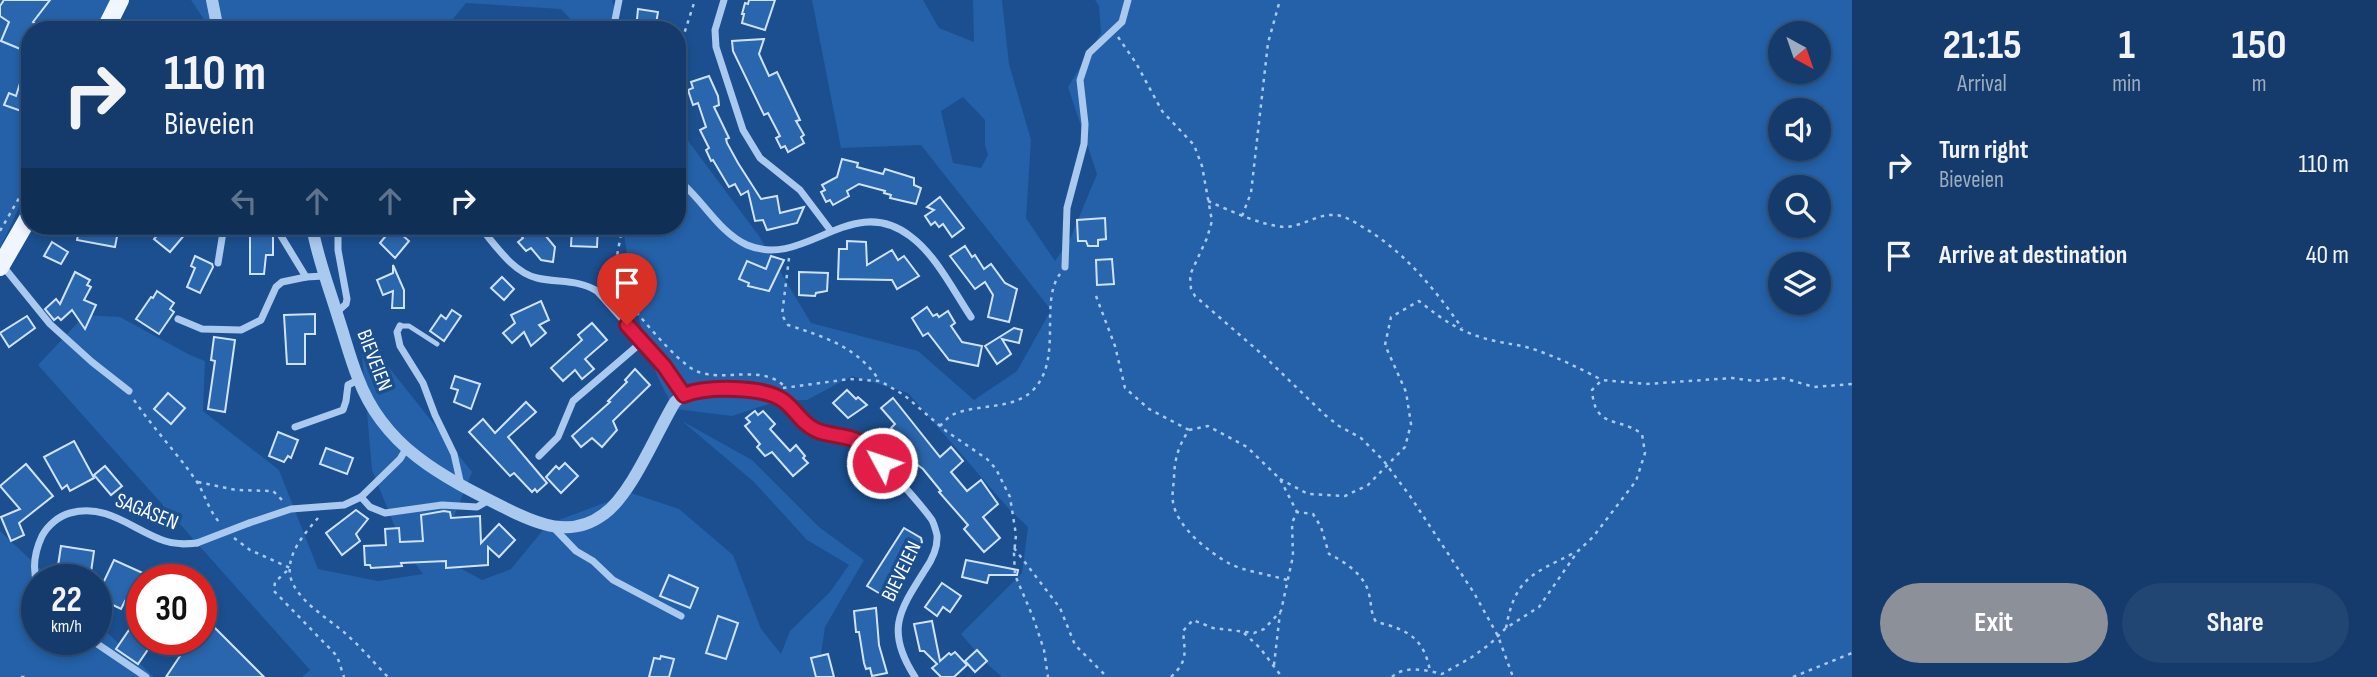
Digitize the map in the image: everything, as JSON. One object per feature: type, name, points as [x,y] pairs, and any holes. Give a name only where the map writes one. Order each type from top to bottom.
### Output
[{"type":"main road","points":[[110,21],[120,0]]},
{"type":"main road","points":[[1,266],[21,231]]},
{"type":"street","points":[[212,0],[216,21]]},
{"type":"street","points":[[615,21],[619,0]]},
{"type":"street","points":[[724,0],[715,30],[716,47],[743,130],[760,158],[800,190],[831,231]]},
{"type":"street","points":[[1065,267],[1067,208],[1084,144],[1085,124],[1080,80],[1089,53],[1122,22],[1128,0]]},
{"type":"street","points":[[686,188],[732,236],[747,245],[773,250],[791,248],[854,222],[887,223],[910,235],[928,253],[971,317]]},
{"type":"street","points":[[218,263],[223,235]]},
{"type":"street","points":[[281,235],[306,276]]},
{"type":"street","name":"BIEVEIEN","points":[[314,235],[324,276],[358,380],[380,419],[406,449],[439,474],[531,521],[554,528],[575,528],[603,515],[613,506],[632,478],[674,402],[684,395]]},
{"type":"street","points":[[337,312],[346,304],[347,299],[338,235]]},
{"type":"street","points":[[487,235],[512,264],[524,272],[537,278],[588,285],[597,291],[664,366],[684,395],[704,390],[773,393]]},
{"type":"street","points":[[1,266],[14,277],[50,324],[128,391]]},
{"type":"street","points":[[177,319],[212,331],[241,330],[254,326],[261,320],[276,287],[282,282],[306,276],[324,276]]},
{"type":"street","points":[[400,326],[397,332],[400,346],[423,383],[454,454],[461,486]]},
{"type":"street","points":[[539,456],[555,442],[573,401],[643,341]]},
{"type":"street","points":[[295,427],[342,410],[348,385],[358,380]]},
{"type":"street","name":"BIEVEIEN","points":[[773,393],[815,430],[850,438],[863,444],[933,522],[937,535],[936,549],[901,609],[898,626],[907,664],[915,677]]},
{"type":"street","points":[[329,506],[344,505],[361,497],[400,459],[406,449]]},
{"type":"street","points":[[361,497],[370,507],[385,513],[442,505],[477,507],[489,500]]},
{"type":"street","name":"SAGÅSEN","points":[[34,564],[37,546],[45,531],[64,515],[80,510],[105,512],[168,542],[184,544],[197,542],[291,509],[329,506]]},
{"type":"street","name":"BIEVEIEN","points":[[554,528],[576,551],[593,561],[613,580],[681,616]]},
{"type":"street","points":[[112,654],[146,677]]},
{"type":"lane","points":[[400,326],[409,326],[437,344]]},
{"type":"path","points":[[686,28],[695,0]]},
{"type":"path","points":[[1242,216],[1251,193],[1268,43],[1280,0]]},
{"type":"path","points":[[1114,32],[1136,63],[1162,111],[1194,145],[1202,166],[1212,221],[1190,275],[1191,289],[1195,296],[1264,356],[1325,415],[1362,438],[1387,467],[1452,558],[1498,635],[1513,677]]},
{"type":"path","points":[[0,231],[21,195]]},
{"type":"path","points":[[1208,201],[1242,216],[1285,227],[1306,223],[1329,214],[1345,217],[1398,250],[1445,303],[1464,331]]},
{"type":"path","points":[[621,235],[616,263],[620,293],[673,352],[693,369],[703,373],[761,375],[780,382],[785,387]]},
{"type":"path","points":[[791,248],[782,315],[784,321],[788,325],[832,339],[849,349],[869,365],[880,381],[987,459],[1005,482],[1015,526],[1015,576],[1044,650],[1048,677]]},
{"type":"path","points":[[940,426],[951,415],[1018,399],[1036,388],[1047,363],[1051,337],[1051,297],[1056,279],[1065,267]]},
{"type":"path","points":[[1096,296],[1115,346],[1125,388],[1149,409],[1189,430],[1208,426],[1248,447],[1280,479],[1308,494],[1345,496],[1368,485],[1405,447],[1411,424],[1406,392],[1385,345],[1391,317],[1419,302],[1444,321],[1464,331],[1563,359],[1602,380],[1646,384],[1732,378],[1755,381],[1783,378],[1814,387],[1852,384]]},
{"type":"path","points":[[773,393],[785,387],[850,379],[880,381]]},
{"type":"path","points":[[1392,677],[1403,669],[1442,674],[1472,657],[1506,628],[1539,607],[1578,551],[1593,537],[1636,481],[1644,453],[1642,434],[1633,427],[1603,419],[1597,414],[1592,390],[1602,380]]},
{"type":"path","points":[[128,391],[197,482],[211,513],[234,539],[250,550],[290,568]]},
{"type":"path","points":[[1189,430],[1180,443],[1174,467],[1173,503],[1179,517],[1209,549],[1233,565],[1287,580]]},
{"type":"path","points":[[1280,479],[1297,512]]},
{"type":"path","points":[[197,482],[236,490],[273,491],[291,509]]},
{"type":"path","points":[[329,506],[304,534],[292,556],[290,568],[294,586],[347,634],[388,677]]},
{"type":"path","points":[[1274,665],[1280,611],[1293,556],[1292,523],[1297,512]]},
{"type":"path","points":[[1297,512],[1313,514],[1321,527],[1329,554],[1347,563],[1364,583],[1369,594],[1370,612],[1376,622],[1410,633],[1427,653],[1430,671]]},
{"type":"path","points":[[1014,548],[1060,608],[1075,645],[1107,677]]},
{"type":"path","points":[[1506,628],[1511,602],[1526,579],[1578,551]]},
{"type":"path","points":[[290,568],[275,582],[274,592],[337,656],[344,677]]},
{"type":"path","points":[[1171,677],[1186,656],[1183,631],[1193,621],[1213,628],[1254,633],[1264,629],[1280,611]]},
{"type":"path","points":[[1244,633],[1282,677]]},
{"type":"path","points":[[1793,677],[1852,653]]},
{"type":"path","points":[[21,677],[27,677]]},
{"type":"shaded area","points":[[0,0],[123,0],[112,21],[21,21],[21,202],[0,248]]},
{"type":"shaded area","points":[[191,0],[612,0],[618,21],[572,21],[561,9],[466,3],[451,21],[205,21]]},
{"type":"shaded area","points":[[812,0],[923,0],[939,28],[974,42],[973,0],[1002,0],[1009,64],[1031,140],[1026,218],[1055,261],[1070,239],[1097,174],[1068,87],[1101,33],[1099,6],[1095,0],[1852,0],[1852,677],[1002,677],[961,634],[1022,573],[1028,527],[1009,509],[908,393],[852,376],[807,400],[778,401],[732,416],[675,409],[646,344],[634,296],[624,235],[686,235],[686,138],[759,236],[811,323],[918,351],[974,400],[1017,371],[1051,310],[921,145],[841,148]],"holes":[[[963,97],[985,120],[985,145],[988,155],[981,168],[953,163],[941,111]]]},
{"type":"shaded area","points":[[85,315],[120,317],[205,361],[203,411],[279,470],[318,569],[378,581],[423,574],[403,547],[372,470],[360,331],[472,472],[438,556],[482,580],[511,569],[548,524],[631,493],[679,509],[733,555],[761,629],[781,654],[790,631],[830,592],[849,565],[807,540],[754,482],[682,421],[752,460],[819,527],[864,560],[825,627],[818,674],[821,677],[302,677],[310,670],[38,365]]},
{"type":"shaded area","points":[[0,531],[35,564],[21,564],[21,655],[112,655],[112,637],[126,650],[126,655],[131,655],[154,677],[0,677]]},
{"type":"building","points":[[4,0],[50,0],[34,21],[21,21],[21,49],[1,41],[9,22],[0,16],[0,6]]},
{"type":"building","points":[[749,0],[775,0],[765,30],[742,23],[745,3],[748,4]]},
{"type":"building","points":[[638,9],[658,12],[656,21],[637,21]]},
{"type":"building","points":[[764,39],[759,54],[769,76],[777,72],[800,120],[796,121],[804,135],[801,137],[804,143],[788,152],[785,146],[781,148],[776,138],[780,136],[768,113],[764,115],[733,51],[732,41]]},
{"type":"building","points":[[709,76],[718,96],[719,105],[714,107],[729,138],[726,139],[727,143],[738,163],[761,199],[777,196],[780,213],[804,207],[797,223],[767,230],[763,220],[755,221],[748,191],[741,195],[735,184],[729,187],[713,160],[711,161],[706,150],[709,148],[700,130],[706,127],[698,103],[693,105],[688,90],[693,88],[691,82]]},
{"type":"building","points":[[21,80],[21,111],[4,105],[9,93],[16,96]]},
{"type":"building","points":[[842,159],[858,163],[857,167],[883,174],[885,169],[914,178],[914,185],[921,188],[916,204],[890,198],[891,195],[884,193],[885,191],[859,184],[847,191],[849,196],[833,205],[830,200],[826,202],[821,192],[825,190],[822,185],[837,177]]},
{"type":"building","points":[[940,197],[964,228],[952,237],[943,224],[939,227],[935,222],[931,225],[925,216],[934,210],[927,207]]},
{"type":"building","points":[[1105,218],[1106,239],[1098,240],[1098,246],[1088,246],[1086,241],[1078,241],[1077,220]]},
{"type":"building","points":[[78,235],[117,235],[115,247],[77,240]]},
{"type":"building","points":[[157,235],[184,235],[170,252],[154,239]]},
{"type":"building","points":[[273,235],[273,255],[266,255],[264,274],[250,274],[250,236]]},
{"type":"building","points":[[386,235],[402,235],[409,241],[395,258],[380,243]]},
{"type":"building","points":[[520,235],[545,235],[555,247],[553,262],[541,260],[531,248],[526,251],[518,242],[523,238]]},
{"type":"building","points":[[572,235],[598,235],[597,247],[571,246]]},
{"type":"building","points":[[847,241],[866,242],[867,265],[892,250],[898,260],[904,256],[919,276],[897,289],[892,280],[838,279],[839,249],[847,249]]},
{"type":"building","points":[[52,242],[68,252],[61,264],[44,256]]},
{"type":"building","points":[[965,246],[984,269],[991,264],[1005,283],[1017,289],[1009,322],[988,317],[993,295],[985,282],[975,289],[950,256]]},
{"type":"building","points":[[195,256],[213,267],[200,293],[187,287],[195,268],[191,266]]},
{"type":"building","points":[[771,256],[784,260],[769,291],[748,286],[749,283],[739,279],[747,261],[766,269]]},
{"type":"building","points":[[1112,259],[1114,284],[1097,285],[1096,260]]},
{"type":"building","points":[[393,265],[404,290],[404,308],[392,308],[393,291],[383,295],[377,280],[393,273]]},
{"type":"building","points":[[75,272],[90,280],[87,285],[91,287],[84,300],[96,305],[85,329],[72,310],[61,320],[58,317],[54,320],[45,309],[56,299],[60,304]]},
{"type":"building","points":[[799,272],[828,273],[827,291],[816,293],[815,296],[799,295]]},
{"type":"building","points":[[502,277],[514,289],[504,300],[491,288]]},
{"type":"building","points":[[157,291],[174,303],[170,309],[174,312],[159,334],[136,319]]},
{"type":"building","points":[[541,301],[549,320],[539,325],[546,333],[531,346],[524,332],[512,343],[503,333],[515,323],[511,315]]},
{"type":"building","points":[[927,307],[933,316],[937,314],[939,317],[948,311],[955,323],[951,326],[962,342],[982,346],[978,366],[949,360],[928,333],[923,336],[912,318]]},
{"type":"building","points":[[452,310],[461,316],[444,341],[430,331],[441,315],[446,319]]},
{"type":"building","points":[[315,314],[315,334],[305,334],[305,364],[287,364],[284,315]]},
{"type":"building","points":[[27,316],[35,328],[9,347],[0,333]]},
{"type":"building","points":[[592,323],[607,340],[585,359],[594,369],[582,379],[575,370],[563,381],[551,368],[582,340],[578,335]]},
{"type":"building","points":[[1014,328],[1022,330],[1019,343],[1002,339],[1011,354],[997,364],[985,346]]},
{"type":"building","points":[[214,337],[235,340],[225,412],[208,409],[215,361],[211,360]]},
{"type":"building","points":[[635,369],[650,385],[613,421],[617,430],[602,447],[592,438],[581,447],[572,436],[610,402],[608,401],[627,382],[625,380]]},
{"type":"building","points":[[455,376],[480,384],[471,409],[454,402],[458,390],[451,388]]},
{"type":"building","points":[[847,390],[867,405],[848,418],[833,403]]},
{"type":"building","points":[[168,393],[185,408],[171,424],[154,409]]},
{"type":"building","points":[[893,398],[940,457],[951,447],[963,461],[951,472],[967,491],[981,480],[998,504],[983,517],[1000,538],[984,552],[964,529],[968,525],[923,469],[915,463],[912,466],[893,442],[899,437],[891,428],[895,424],[881,408]]},
{"type":"building","points":[[526,402],[536,412],[508,437],[547,483],[537,492],[535,489],[532,492],[514,473],[510,476],[469,432],[483,419],[495,433]]},
{"type":"building","points":[[755,411],[758,415],[763,411],[775,424],[770,429],[790,451],[796,445],[805,456],[803,458],[808,463],[793,476],[772,452],[765,456],[757,447],[760,444],[745,426],[750,422],[746,418]]},
{"type":"building","points":[[278,432],[298,440],[291,458],[288,456],[284,462],[269,456]]},
{"type":"building","points":[[74,441],[94,478],[70,491],[67,485],[62,489],[44,457]]},
{"type":"building","points":[[326,448],[353,458],[347,474],[320,464]]},
{"type":"building","points":[[565,463],[578,476],[561,493],[546,477],[556,466],[559,469]]},
{"type":"building","points":[[26,464],[53,496],[19,523],[24,535],[11,541],[1,517],[20,509],[0,486]]},
{"type":"building","points":[[105,466],[122,486],[111,495],[94,475]]},
{"type":"building","points":[[356,510],[368,519],[356,534],[360,541],[342,555],[326,533]]},
{"type":"building","points":[[450,512],[451,518],[480,516],[481,543],[499,524],[515,540],[499,557],[488,547],[488,565],[446,568],[446,561],[401,563],[402,566],[371,568],[370,565],[365,565],[364,546],[386,545],[385,529],[399,528],[400,542],[423,541],[421,515]]},
{"type":"building","points":[[904,528],[921,538],[922,542],[912,558],[907,558],[884,596],[867,586]]},
{"type":"building","points":[[61,546],[94,551],[92,564],[58,564]]},
{"type":"building","points":[[114,560],[126,565],[126,602],[121,609],[112,604]]},
{"type":"building","points":[[966,560],[1018,570],[1017,575],[989,575],[987,583],[962,577]]},
{"type":"building","points":[[669,575],[698,588],[690,608],[660,596]]},
{"type":"building","points":[[942,583],[961,596],[950,612],[943,607],[937,616],[925,607]]},
{"type":"building","points":[[876,608],[879,645],[887,673],[872,676],[870,668],[866,669],[864,663],[854,611]]},
{"type":"building","points":[[718,616],[738,623],[726,659],[706,653]]},
{"type":"building","points":[[932,621],[940,661],[949,653],[951,655],[955,652],[967,665],[954,677],[941,677],[932,668],[937,664],[924,651],[920,651],[914,624]]},
{"type":"building","points":[[217,630],[264,677],[166,677],[181,655],[217,655]]},
{"type":"building","points":[[126,634],[126,655],[144,655],[138,664],[116,649]]},
{"type":"building","points":[[977,650],[987,661],[975,672],[965,661]]},
{"type":"building","points":[[828,654],[834,677],[816,677],[811,658]]},
{"type":"building","points":[[661,656],[674,659],[669,677],[649,677],[654,658],[660,659]]},
{"type":"route","points":[[627,325],[664,366],[684,395],[704,390],[773,393],[815,430],[850,438],[863,444],[882,463]]}]
